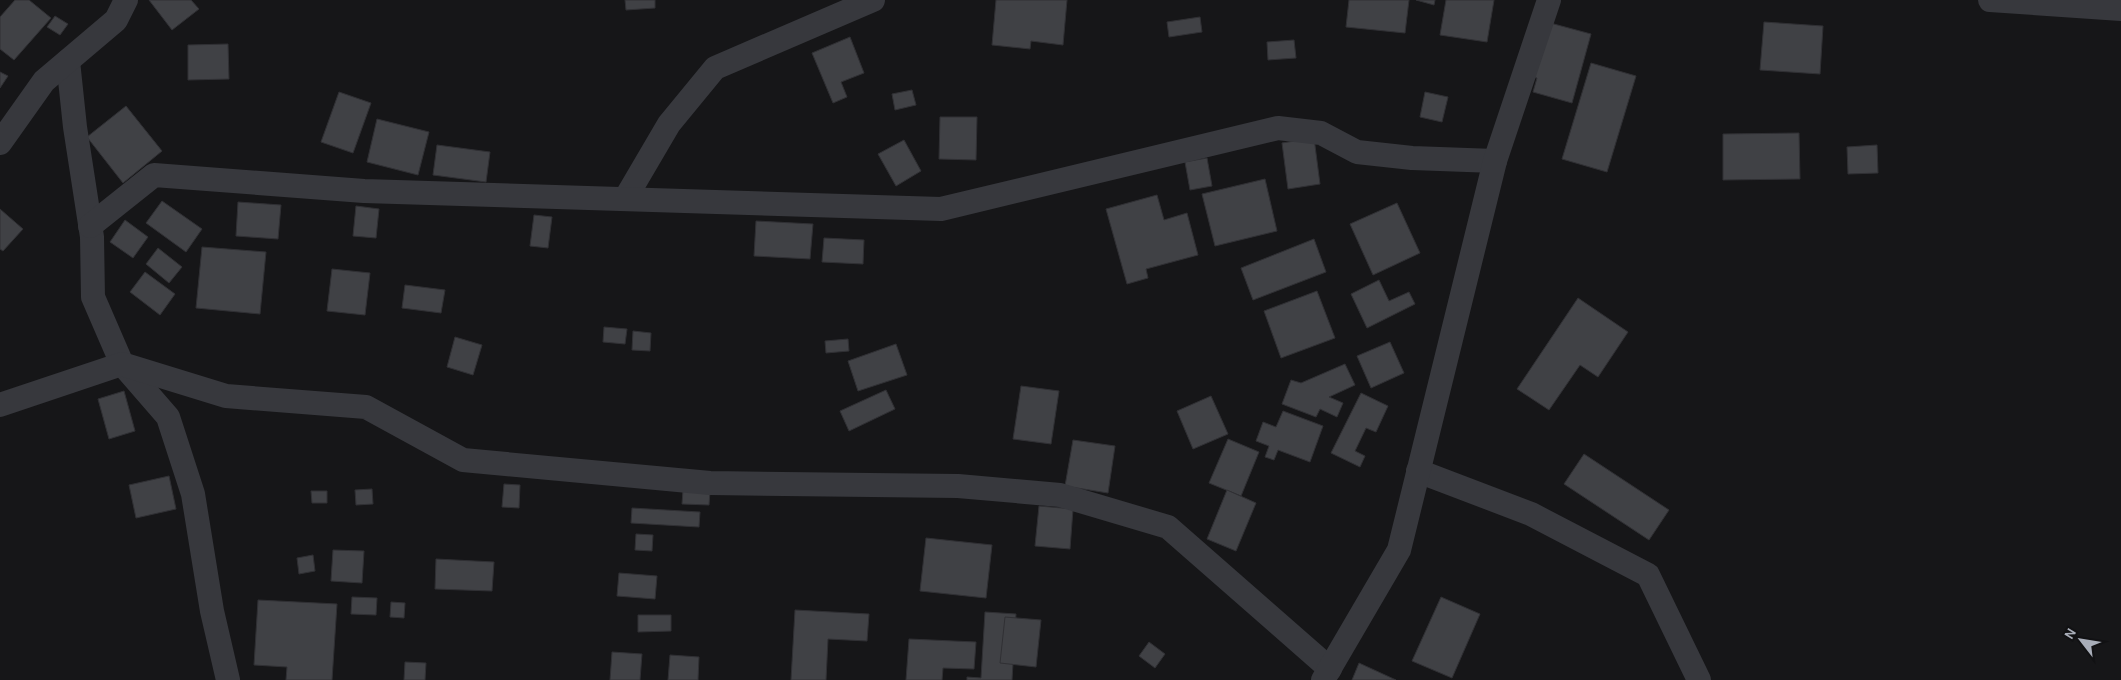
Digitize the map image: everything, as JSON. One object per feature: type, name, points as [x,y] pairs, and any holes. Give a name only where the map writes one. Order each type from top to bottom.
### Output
[{"type":"street","points":[[0,143],[44,81],[116,20],[126,0]]},
{"type":"street","points":[[624,199],[669,124],[715,68],[873,0]]},
{"type":"street","points":[[0,405],[122,364],[226,396],[366,407],[463,460],[710,483],[958,486],[1060,495],[1168,527],[1326,674],[1399,550],[1495,161],[1549,0]]},
{"type":"street","points":[[1990,0],[2121,9]]},
{"type":"street","points":[[68,60],[75,127],[90,226],[93,297],[122,364],[168,417],[193,494],[212,611],[228,680]]},
{"type":"street","points":[[90,226],[154,175],[364,191],[941,209],[1278,128],[1322,132],[1357,152],[1412,158],[1495,161]]},
{"type":"street","points":[[1418,471],[1531,514],[1648,575],[1699,680]]},
{"type":"building","points":[[15,0],[29,0],[51,18],[14,60],[0,49],[0,17]]},
{"type":"building","points":[[149,0],[191,0],[199,9],[172,30]]},
{"type":"building","points":[[625,0],[655,0],[655,8],[626,10]]},
{"type":"building","points":[[996,0],[1067,0],[1063,45],[1031,41],[1030,49],[992,45]]},
{"type":"building","points":[[1349,0],[1409,0],[1405,33],[1346,27]]},
{"type":"building","points":[[1416,0],[1435,0],[1434,5]]},
{"type":"building","points":[[1446,0],[1494,0],[1487,42],[1440,35]]},
{"type":"building","points":[[55,16],[68,24],[60,35],[47,27]]},
{"type":"building","points":[[1200,17],[1202,32],[1169,37],[1167,22]]},
{"type":"building","points":[[1539,20],[1591,34],[1572,103],[1533,92],[1537,78],[1524,75]]},
{"type":"building","points":[[1764,22],[1823,26],[1820,74],[1760,70]]},
{"type":"building","points":[[850,37],[864,73],[841,82],[847,97],[833,103],[812,53]]},
{"type":"building","points":[[1294,40],[1296,58],[1268,60],[1267,42]]},
{"type":"building","points":[[228,44],[229,79],[188,80],[188,45]]},
{"type":"building","points":[[1591,63],[1636,76],[1607,172],[1562,159]]},
{"type":"building","points":[[0,72],[8,76],[0,88]]},
{"type":"building","points":[[912,90],[916,105],[895,110],[892,94]]},
{"type":"building","points":[[339,92],[371,103],[353,153],[321,142]]},
{"type":"building","points":[[1425,92],[1448,97],[1442,122],[1420,117]]},
{"type":"building","points":[[126,106],[162,151],[123,183],[87,137]]},
{"type":"building","points":[[940,117],[977,117],[976,160],[939,159]]},
{"type":"building","points":[[377,119],[429,132],[418,175],[367,162]]},
{"type":"building","points":[[1799,133],[1800,179],[1723,180],[1723,134]]},
{"type":"building","points":[[1314,138],[1320,184],[1288,189],[1282,143]]},
{"type":"building","points":[[904,140],[921,171],[896,186],[878,154]]},
{"type":"building","points":[[437,145],[490,152],[486,182],[433,175]]},
{"type":"building","points":[[1877,145],[1878,173],[1848,174],[1847,147]]},
{"type":"building","points":[[1207,158],[1212,186],[1190,190],[1185,162]]},
{"type":"building","points":[[1265,179],[1277,231],[1215,246],[1202,194]]},
{"type":"building","points":[[1157,195],[1164,220],[1187,213],[1198,255],[1146,269],[1148,278],[1127,284],[1106,209]]},
{"type":"building","points":[[162,201],[202,229],[186,252],[146,223]]},
{"type":"building","points":[[238,202],[281,205],[278,239],[236,236]]},
{"type":"building","points":[[1397,203],[1420,253],[1373,275],[1350,224]]},
{"type":"building","points":[[356,206],[379,209],[376,238],[353,236]]},
{"type":"building","points":[[0,209],[23,229],[3,251],[0,249]]},
{"type":"building","points":[[534,215],[552,217],[548,248],[530,246]]},
{"type":"building","points":[[125,220],[148,237],[133,258],[110,242]]},
{"type":"building","points":[[756,221],[813,224],[810,259],[754,256]]},
{"type":"building","points":[[824,238],[864,240],[863,264],[822,262]]},
{"type":"building","points":[[1314,239],[1326,272],[1253,300],[1241,268]]},
{"type":"building","points":[[202,247],[266,252],[260,314],[196,308]]},
{"type":"building","points":[[158,248],[182,267],[169,283],[146,264]]},
{"type":"building","points":[[332,269],[370,273],[365,315],[327,311]]},
{"type":"building","points":[[145,272],[175,294],[160,315],[130,292]]},
{"type":"building","points":[[1379,280],[1389,301],[1409,292],[1415,304],[1367,328],[1351,294]]},
{"type":"building","points":[[405,285],[445,290],[441,313],[402,308]]},
{"type":"building","points":[[1317,291],[1335,338],[1281,358],[1264,311]]},
{"type":"building","points":[[1578,298],[1628,332],[1598,377],[1580,365],[1549,410],[1517,389]]},
{"type":"building","points":[[604,327],[627,329],[625,344],[603,342]]},
{"type":"building","points":[[633,331],[651,333],[650,351],[632,350]]},
{"type":"building","points":[[455,337],[482,345],[473,375],[447,367]]},
{"type":"building","points":[[848,339],[849,351],[826,353],[825,341]]},
{"type":"building","points":[[1390,342],[1404,373],[1371,388],[1357,356]]},
{"type":"building","points":[[896,344],[907,375],[858,391],[848,361]]},
{"type":"building","points":[[1345,364],[1355,385],[1329,397],[1343,403],[1337,417],[1320,409],[1316,417],[1282,404],[1291,380],[1301,383]]},
{"type":"building","points":[[1021,386],[1059,391],[1051,444],[1013,439]]},
{"type":"building","points":[[886,390],[895,409],[849,431],[840,411]]},
{"type":"building","points":[[124,391],[135,431],[109,439],[98,399]]},
{"type":"building","points":[[1361,393],[1388,406],[1376,432],[1366,428],[1355,451],[1365,456],[1360,467],[1331,453]]},
{"type":"building","points":[[1211,396],[1228,434],[1193,449],[1177,411]]},
{"type":"building","points":[[1283,411],[1323,426],[1310,462],[1278,450],[1274,460],[1265,457],[1269,446],[1256,441],[1263,422],[1276,427]]},
{"type":"building","points":[[1228,439],[1259,452],[1241,496],[1209,483]]},
{"type":"building","points":[[1073,440],[1115,446],[1108,493],[1065,486]]},
{"type":"building","points":[[1584,454],[1669,510],[1649,540],[1564,484]]},
{"type":"building","points":[[169,476],[176,509],[136,518],[129,485]]},
{"type":"building","points":[[504,484],[520,485],[519,508],[502,507]]},
{"type":"building","points":[[372,489],[373,504],[356,505],[355,490]]},
{"type":"building","points":[[683,490],[710,491],[709,505],[682,504]]},
{"type":"building","points":[[1227,490],[1256,503],[1236,551],[1207,539]]},
{"type":"building","points":[[311,491],[327,491],[327,503],[312,503]]},
{"type":"building","points":[[1039,506],[1073,509],[1070,549],[1035,546]]},
{"type":"building","points":[[632,508],[700,512],[699,527],[631,523]]},
{"type":"building","points":[[636,534],[653,535],[652,551],[635,550]]},
{"type":"building","points":[[926,538],[992,545],[986,598],[920,591]]},
{"type":"building","points":[[333,550],[364,551],[362,583],[331,581]]},
{"type":"building","points":[[313,555],[315,571],[299,574],[297,558]]},
{"type":"building","points":[[436,559],[494,562],[492,591],[435,589]]},
{"type":"building","points":[[619,573],[657,576],[655,599],[617,596]]},
{"type":"building","points":[[352,597],[377,598],[376,615],[351,614]]},
{"type":"building","points":[[1441,597],[1480,614],[1452,678],[1412,661]]},
{"type":"building","points":[[258,600],[337,604],[332,680],[286,680],[287,667],[254,665]]},
{"type":"building","points":[[391,602],[405,603],[404,618],[390,617]]},
{"type":"building","points":[[795,610],[869,614],[867,641],[828,639],[826,680],[791,680]]},
{"type":"building","points":[[985,612],[1016,614],[1012,680],[967,680],[967,677],[981,678]]},
{"type":"building","points":[[638,615],[671,615],[671,631],[638,632]]},
{"type":"building","points":[[1005,617],[1041,620],[1036,667],[1000,663]]},
{"type":"building","points":[[909,639],[976,642],[974,669],[943,668],[942,680],[906,680]]},
{"type":"building","points":[[1149,642],[1165,654],[1155,668],[1139,656]]},
{"type":"building","points":[[612,652],[642,654],[640,680],[610,680]]},
{"type":"building","points":[[670,655],[699,657],[698,680],[668,680]]},
{"type":"building","points":[[405,662],[426,663],[425,680],[404,680]]},
{"type":"building","points":[[1359,663],[1396,680],[1352,680]]}]
